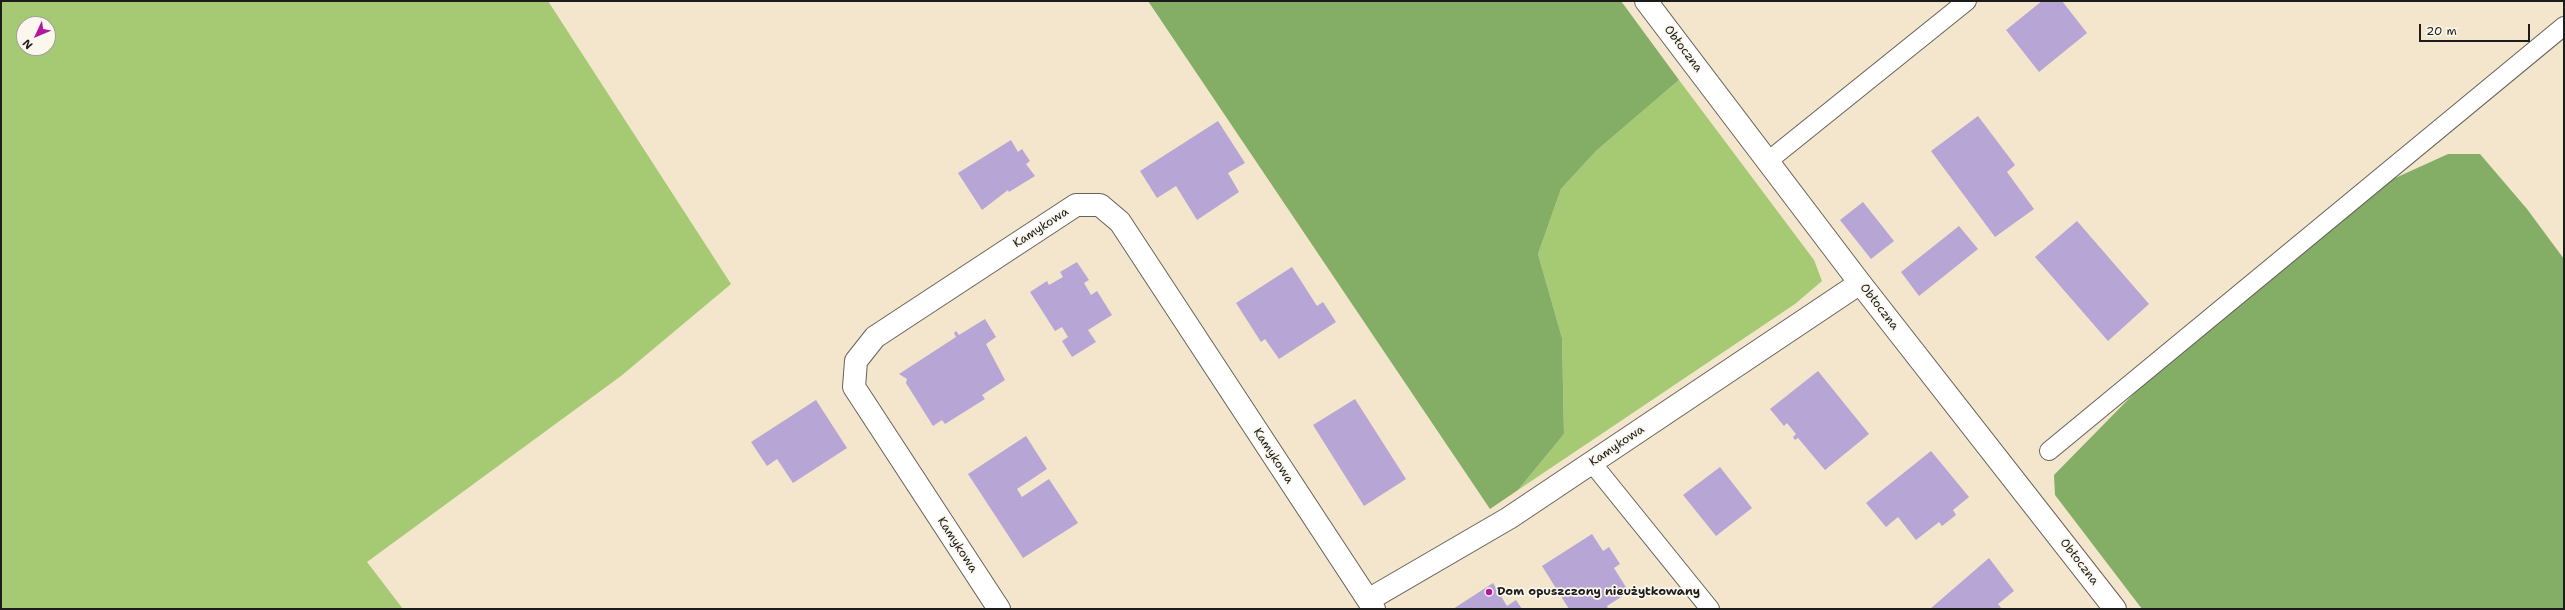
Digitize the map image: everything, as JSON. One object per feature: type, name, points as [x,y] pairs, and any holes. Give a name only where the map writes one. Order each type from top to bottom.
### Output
[{"type":"street","name":"Obłoczna","points":[[1646,1],[1860,282],[2115,609]]},
{"type":"street","name":"Kamykowa","points":[[999,609],[854,387],[856,361],[875,337],[1076,205],[1100,205],[1120,222],[1371,604],[1509,518],[1860,282]]},
{"type":"lane","points":[[1768,161],[1967,1]]},
{"type":"lane","points":[[2048,451],[2564,26]]},
{"type":"lane","points":[[1592,463],[1710,609]]},
{"type":"green space","points":[[1,1],[548,1],[731,284],[621,376],[367,562],[403,609],[1,609]]},
{"type":"green space","points":[[1148,1],[1621,1],[1679,80],[1596,151],[1561,189],[1538,254],[1562,338],[1564,434],[1518,490],[1490,509]]},
{"type":"green space","points":[[1679,80],[1814,260],[1822,281],[1795,304],[1518,490],[1564,434],[1562,338],[1538,254],[1561,189],[1596,151]]},
{"type":"green space","points":[[2448,154],[2480,154],[2527,209],[2564,259],[2564,609],[2142,609],[2055,495],[2054,475],[2160,367],[2393,179]]},
{"type":"building","points":[[2042,1],[2062,1],[2087,33],[2039,72],[2006,30]]},
{"type":"building","points":[[1978,116],[2015,165],[2007,172],[2034,209],[1995,237],[1931,151]]},
{"type":"building","points":[[1218,121],[1245,163],[1228,173],[1239,192],[1197,220],[1176,186],[1157,198],[1140,171]]},
{"type":"building","points":[[1011,140],[1018,152],[1022,149],[1030,161],[1026,164],[1035,176],[1009,192],[1008,190],[982,210],[958,173]]},
{"type":"building","points":[[1863,202],[1894,241],[1871,259],[1840,220]]},
{"type":"building","points":[[2077,221],[2149,304],[2108,341],[2035,257]]},
{"type":"building","points":[[1959,226],[1978,249],[1919,296],[1901,272]]},
{"type":"building","points":[[1077,262],[1089,280],[1084,283],[1091,295],[1097,291],[1112,315],[1088,330],[1096,342],[1072,357],[1062,341],[1068,337],[1062,327],[1055,331],[1030,292],[1047,281],[1049,285],[1063,277],[1060,272]]},
{"type":"building","points":[[1292,267],[1317,306],[1323,302],[1336,322],[1279,359],[1265,339],[1261,342],[1236,303]]},
{"type":"building","points":[[985,319],[996,337],[986,344],[1005,380],[982,395],[985,399],[945,424],[942,420],[933,426],[906,383],[907,379],[899,374],[956,337],[954,333],[956,331],[959,335]]},
{"type":"building","points":[[1818,371],[1869,434],[1825,470],[1798,438],[1795,440],[1793,437],[1796,434],[1787,423],[1784,426],[1770,409]]},
{"type":"building","points":[[1355,399],[1406,479],[1364,506],[1313,425]]},
{"type":"building","points":[[816,400],[847,448],[793,483],[777,459],[767,466],[751,442]]},
{"type":"building","points":[[1026,436],[1047,469],[1017,489],[1022,497],[1049,479],[1078,523],[1023,558],[968,474]]},
{"type":"building","points":[[1931,451],[1969,497],[1953,510],[1956,515],[1942,526],[1939,522],[1916,540],[1898,517],[1886,527],[1866,503]]},
{"type":"building","points":[[1720,467],[1752,508],[1716,536],[1683,495]]},
{"type":"building","points":[[1592,534],[1603,551],[1609,547],[1620,564],[1614,568],[1629,592],[1607,606],[1608,609],[1569,609],[1542,566]]},
{"type":"building","points":[[1989,558],[2014,591],[1998,604],[2002,609],[1930,609]]},
{"type":"building","name":"Dom opuszczony nieużytkowany","points":[[1493,583],[1507,606],[1516,600],[1522,609],[1453,609]]},
{"type":"place","name":"Dom opuszczony nieużytkowany","points":[[1489,592]]}]
